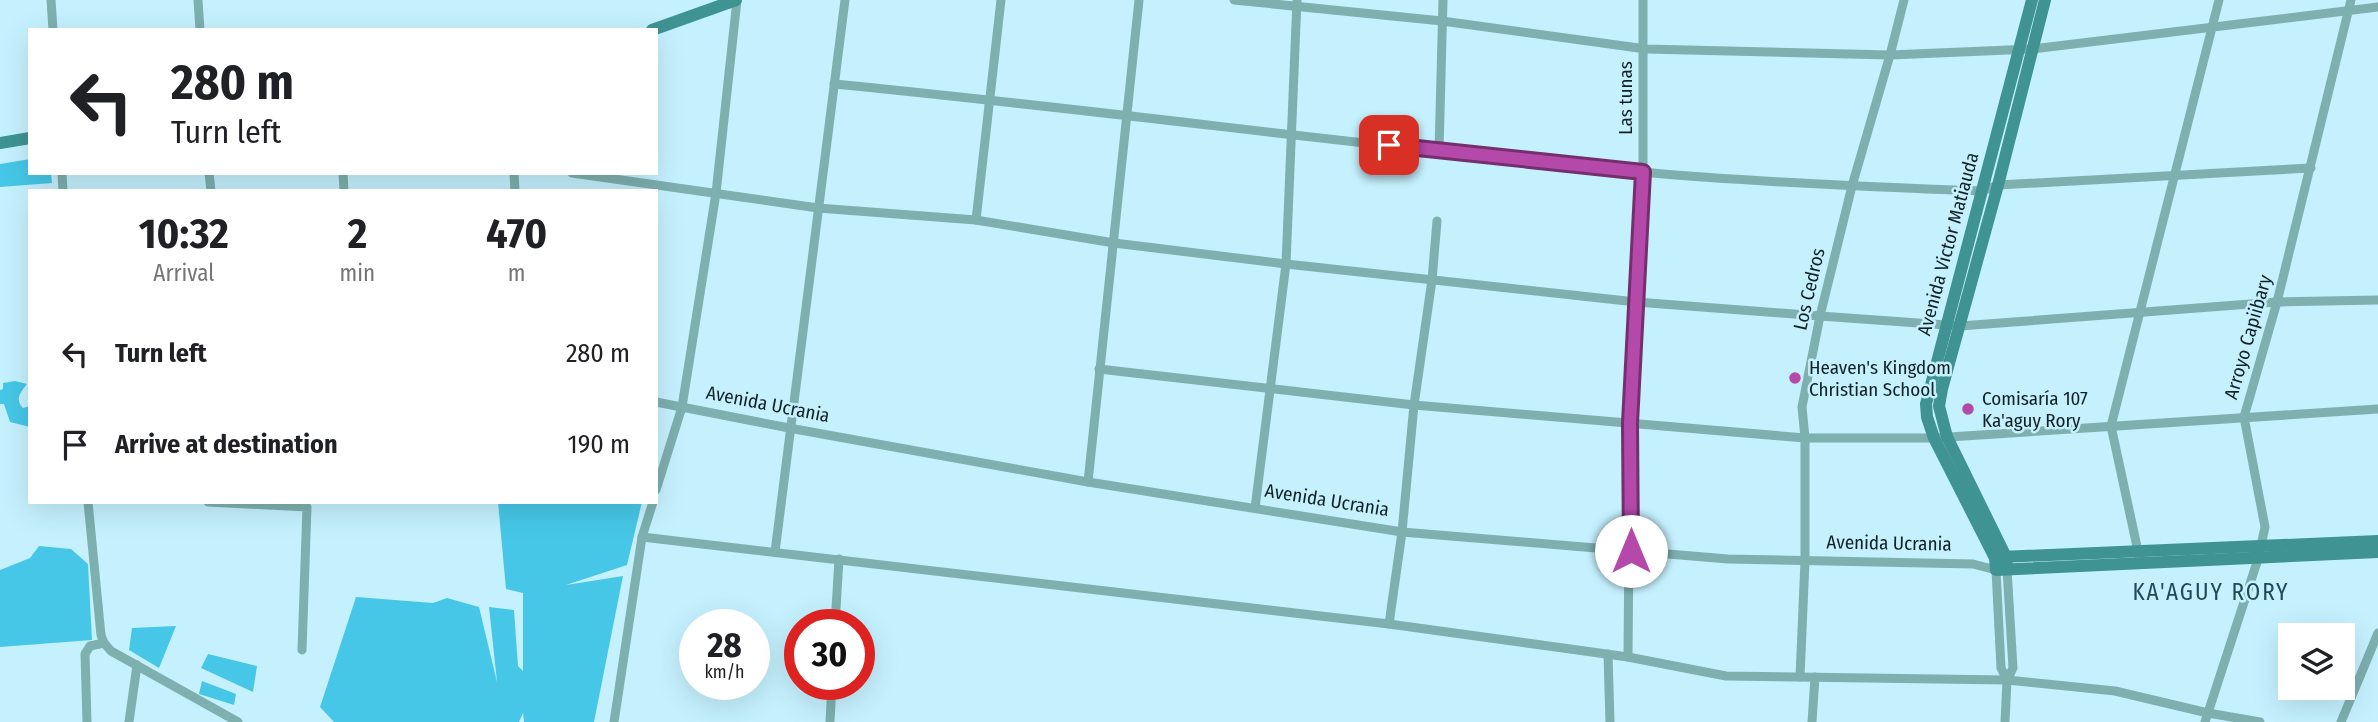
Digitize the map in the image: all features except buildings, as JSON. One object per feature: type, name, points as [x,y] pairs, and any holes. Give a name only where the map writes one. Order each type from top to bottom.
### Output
[{"type":"main road","points":[[658,28],[736,0]]},
{"type":"main road","name":"Avenida Victor Matiauda","points":[[1953,326],[1998,185],[2026,49],[2032,0]]},
{"type":"main road","name":"Avenida Victor Matiauda","points":[[2001,563],[1941,437],[1939,406],[1982,191],[2026,49],[2045,0]]},
{"type":"main road","points":[[0,143],[28,138]]},
{"type":"main road","name":"Avenida Ucrania","points":[[2259,553],[2378,541]]},
{"type":"main road","name":"Avenida Ucrania","points":[[2001,563],[2259,553],[2378,552]]},
{"type":"street","points":[[51,0],[53,28]]},
{"type":"street","points":[[198,0],[200,28]]},
{"type":"street","points":[[658,483],[681,407],[716,193],[736,0]]},
{"type":"street","points":[[775,552],[845,0]]},
{"type":"street","points":[[976,220],[1001,0]]},
{"type":"street","points":[[1088,482],[1139,0]]},
{"type":"street","points":[[1234,0],[1297,4],[1442,21],[1642,49],[1890,55],[2026,49],[2212,27],[2350,5],[2378,7]]},
{"type":"street","points":[[1439,151],[1443,0]]},
{"type":"street","name":"Las tunas","points":[[1628,657],[1632,423],[1643,172],[1643,0]]},
{"type":"street","name":"Los Cedros","points":[[1800,677],[1805,561],[1805,438],[1802,407],[1820,316],[1852,186],[1904,0]]},
{"type":"street","points":[[2139,558],[2111,426],[2219,0]]},
{"type":"street","points":[[1255,508],[1286,264],[1297,4]]},
{"type":"street","name":"Arroyo Capiibary","points":[[2207,718],[2265,527],[2244,417],[2277,302],[2350,5]]},
{"type":"street","points":[[834,84],[1643,172],[1852,186],[1982,191],[1998,185],[2311,168]]},
{"type":"street","points":[[586,175],[818,208],[976,220],[1114,243],[1286,264],[1636,302],[1953,326],[2277,302],[2378,300]]},
{"type":"street","points":[[1389,624],[1437,221]]},
{"type":"street","points":[[1099,369],[1414,405],[1805,438],[1941,437],[2378,409]]},
{"type":"street","name":"Avenida Ucrania","points":[[658,402],[1088,482],[1402,532],[1728,559],[2001,563]]},
{"type":"street","points":[[88,504],[104,643],[111,651],[234,721]]},
{"type":"street","points":[[246,504],[307,507],[302,650]]},
{"type":"street","points":[[614,722],[642,537],[652,504]]},
{"type":"street","points":[[642,537],[1389,624],[1628,657],[1726,676],[2007,680],[2115,691],[2207,718],[2260,722]]},
{"type":"street","points":[[836,609],[839,559]]},
{"type":"street","points":[[2001,563],[2012,667],[2007,680],[2005,722]]},
{"type":"street","points":[[2341,722],[2378,633]]},
{"type":"street","points":[[87,722],[85,654],[90,646],[104,643]]},
{"type":"street","points":[[1608,654],[1610,722]]},
{"type":"street","points":[[130,722],[137,665]]},
{"type":"street","points":[[1812,722],[1815,677]]},
{"type":"street","points":[[830,722],[831,700]]},
{"type":"shaded area","points":[[28,159],[28,175],[51,175],[52,183],[0,187],[0,164]]},
{"type":"shaded area","points":[[15,381],[27,384],[19,399],[23,408],[28,407],[28,426],[10,422],[4,404],[0,404],[3,383]]},
{"type":"shaded area","points":[[498,504],[642,504],[627,565],[566,585],[623,576],[594,722],[524,722],[523,713],[519,722],[334,722],[320,707],[356,597],[433,603],[447,598],[479,607],[497,682],[489,607],[514,610],[518,666],[523,671],[523,593],[506,589]]},
{"type":"shaded area","points":[[39,546],[71,549],[88,564],[92,640],[0,647],[0,570],[30,558]]},
{"type":"shaded area","points":[[176,626],[159,668],[129,650],[132,628]]},
{"type":"shaded area","points":[[208,654],[257,666],[253,692],[201,668]]},
{"type":"shaded area","points":[[202,681],[236,694],[234,705],[199,694]]},
{"type":"place","name":"Heaven's Kingdom Christian School","points":[[1795,378]]},
{"type":"place","name":"Comisaría 107 Ka'aguy Rory","points":[[1968,409]]},
{"type":"district","name":"KA'AGUY RORY","points":[[2211,592]]},
{"type":"route","points":[[1389,145],[1643,172],[1630,423],[1631,551]]}]
